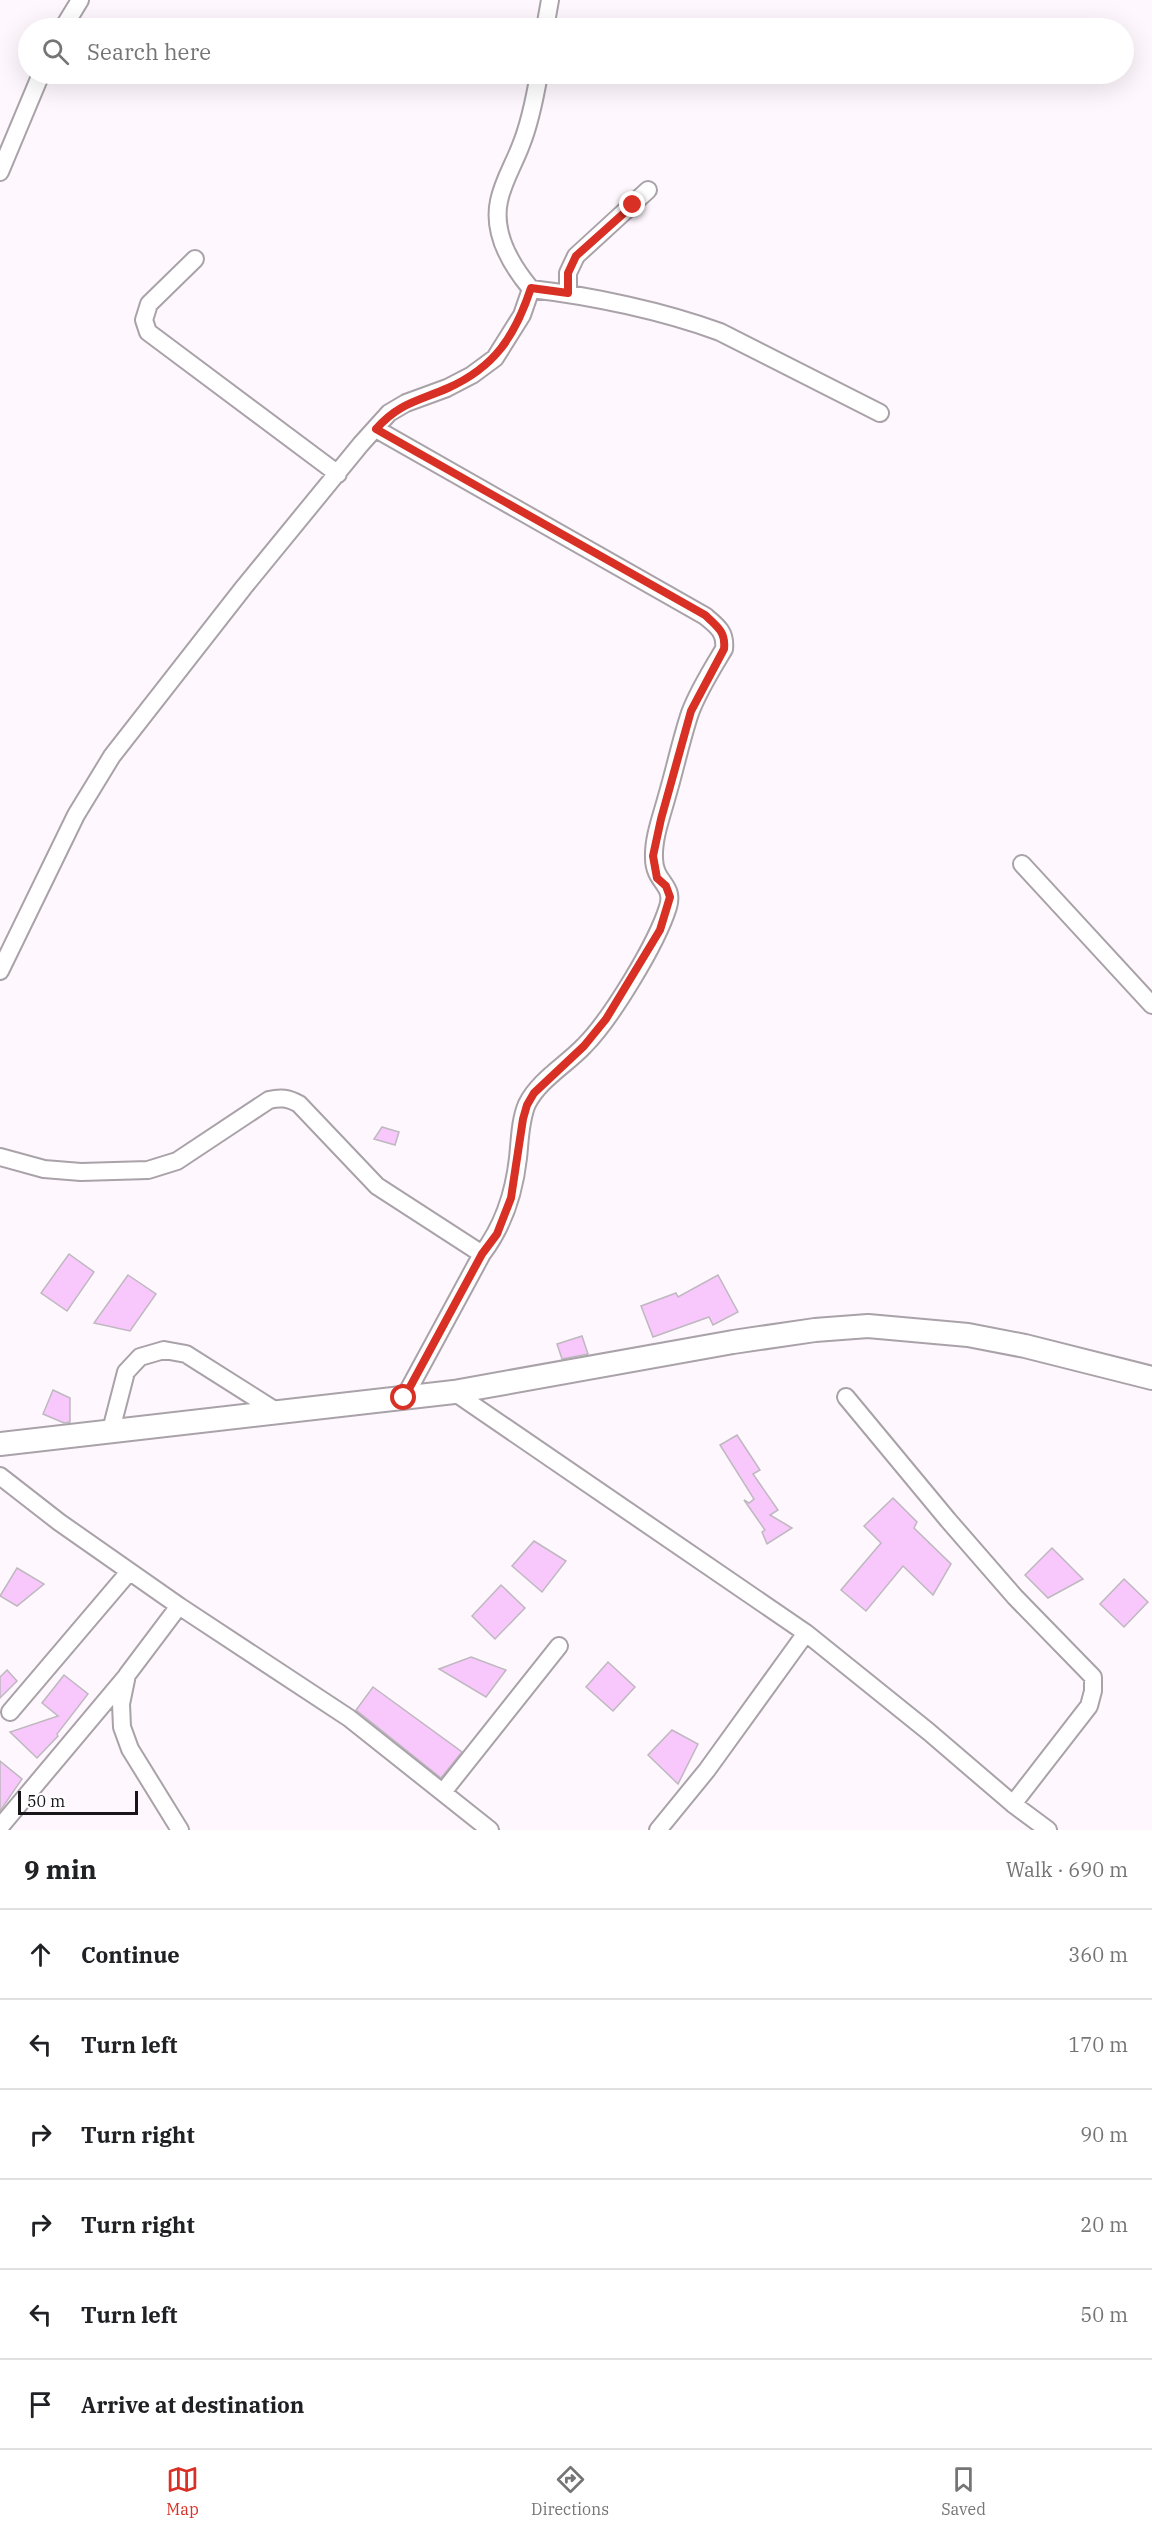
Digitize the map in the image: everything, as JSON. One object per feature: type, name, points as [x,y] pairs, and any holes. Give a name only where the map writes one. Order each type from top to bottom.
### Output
[{"type":"main road","points":[[0,1444],[454,1392],[733,1342],[815,1330],[868,1326],[968,1335],[1025,1346],[1152,1378]]},
{"type":"street","points":[[69,18],[80,0]]},
{"type":"street","points":[[547,18],[550,0]]},
{"type":"street","points":[[0,172],[37,84]]},
{"type":"street","points":[[537,84],[522,143],[499,201],[498,218],[501,238],[511,263],[531,288],[568,293],[710,328],[880,412]]},
{"type":"street","points":[[568,293],[568,273],[576,256],[648,190]]},
{"type":"street","points":[[195,259],[149,304],[144,320],[148,332],[338,474]]},
{"type":"street","points":[[0,970],[76,815],[112,756],[244,586],[390,413],[406,403],[447,388],[472,375],[495,358],[522,315],[531,288]]},
{"type":"street","points":[[376,429],[705,615],[720,628],[726,638],[724,649],[691,711],[661,819],[653,856],[657,878],[666,886],[670,897],[660,930],[606,1019],[584,1046],[534,1093],[527,1105],[511,1198],[497,1234],[482,1254],[404,1398]]},
{"type":"street","points":[[1022,864],[1152,1005]]},
{"type":"street","points":[[0,1157],[44,1169],[81,1172],[148,1170],[177,1161],[269,1100],[280,1097],[288,1098],[299,1104],[377,1186],[482,1254]]},
{"type":"street","points":[[111,1430],[126,1372],[140,1357],[164,1350],[186,1354],[276,1411]]},
{"type":"street","points":[[454,1392],[806,1633],[929,1732],[1013,1804],[1048,1830]]},
{"type":"street","points":[[846,1397],[1015,1597],[1093,1677],[1093,1691],[1089,1706],[1013,1804]]},
{"type":"street","points":[[0,1476],[178,1606],[349,1718],[490,1830]]},
{"type":"street","points":[[10,1712],[129,1572]]},
{"type":"street","points":[[0,1827],[127,1676],[178,1606]]},
{"type":"street","points":[[658,1830],[708,1770],[806,1633]]},
{"type":"street","points":[[443,1792],[559,1646]]},
{"type":"street","points":[[127,1676],[121,1704],[122,1727],[130,1749],[180,1830]]},
{"type":"building","points":[[382,1127],[399,1132],[395,1145],[374,1139]]},
{"type":"building","points":[[69,1254],[94,1272],[67,1311],[41,1293]]},
{"type":"building","points":[[128,1275],[156,1294],[130,1331],[94,1323]]},
{"type":"building","points":[[718,1275],[738,1312],[713,1325],[709,1317],[653,1337],[641,1306],[676,1293],[678,1297]]},
{"type":"building","points":[[582,1336],[588,1354],[562,1359],[557,1344]]},
{"type":"building","points":[[53,1390],[70,1398],[70,1422],[64,1423],[43,1414]]},
{"type":"building","points":[[737,1435],[760,1470],[753,1474],[778,1510],[770,1515],[792,1528],[767,1544],[762,1532],[765,1530],[744,1500],[749,1503],[754,1499],[720,1445]]},
{"type":"building","points":[[893,1498],[917,1522],[914,1528],[951,1564],[933,1595],[903,1566],[866,1611],[841,1590],[881,1543],[864,1526]]},
{"type":"building","points":[[534,1541],[566,1561],[542,1592],[512,1566]]},
{"type":"building","points":[[1052,1548],[1083,1579],[1048,1598],[1025,1575]]},
{"type":"building","points":[[17,1568],[44,1584],[17,1606],[0,1596]]},
{"type":"building","points":[[1124,1579],[1148,1602],[1124,1627],[1100,1604]]},
{"type":"building","points":[[501,1585],[525,1608],[495,1639],[472,1616]]},
{"type":"building","points":[[471,1657],[506,1670],[486,1697],[439,1669]]},
{"type":"building","points":[[608,1662],[635,1687],[613,1711],[586,1687]]},
{"type":"building","points":[[7,1670],[17,1681],[0,1698],[0,1677]]},
{"type":"building","points":[[64,1675],[88,1694],[57,1734],[58,1736],[37,1758],[10,1732],[58,1716],[42,1703]]},
{"type":"building","points":[[373,1687],[462,1752],[441,1778],[356,1710]]},
{"type":"building","points":[[672,1730],[698,1744],[678,1784],[648,1755]]},
{"type":"building","points":[[0,1761],[22,1779],[0,1811]]},
{"type":"route","points":[[404,1398],[482,1254],[497,1234],[505,1215],[511,1198],[527,1105],[534,1093],[584,1046],[606,1019],[660,930],[670,897],[666,886],[657,878],[653,856],[661,819],[691,711],[724,649],[726,638],[720,628],[705,615],[376,429],[390,413],[406,403],[447,388],[472,375],[495,358],[522,315],[531,288],[568,293],[568,273],[576,256],[633,205]]}]
